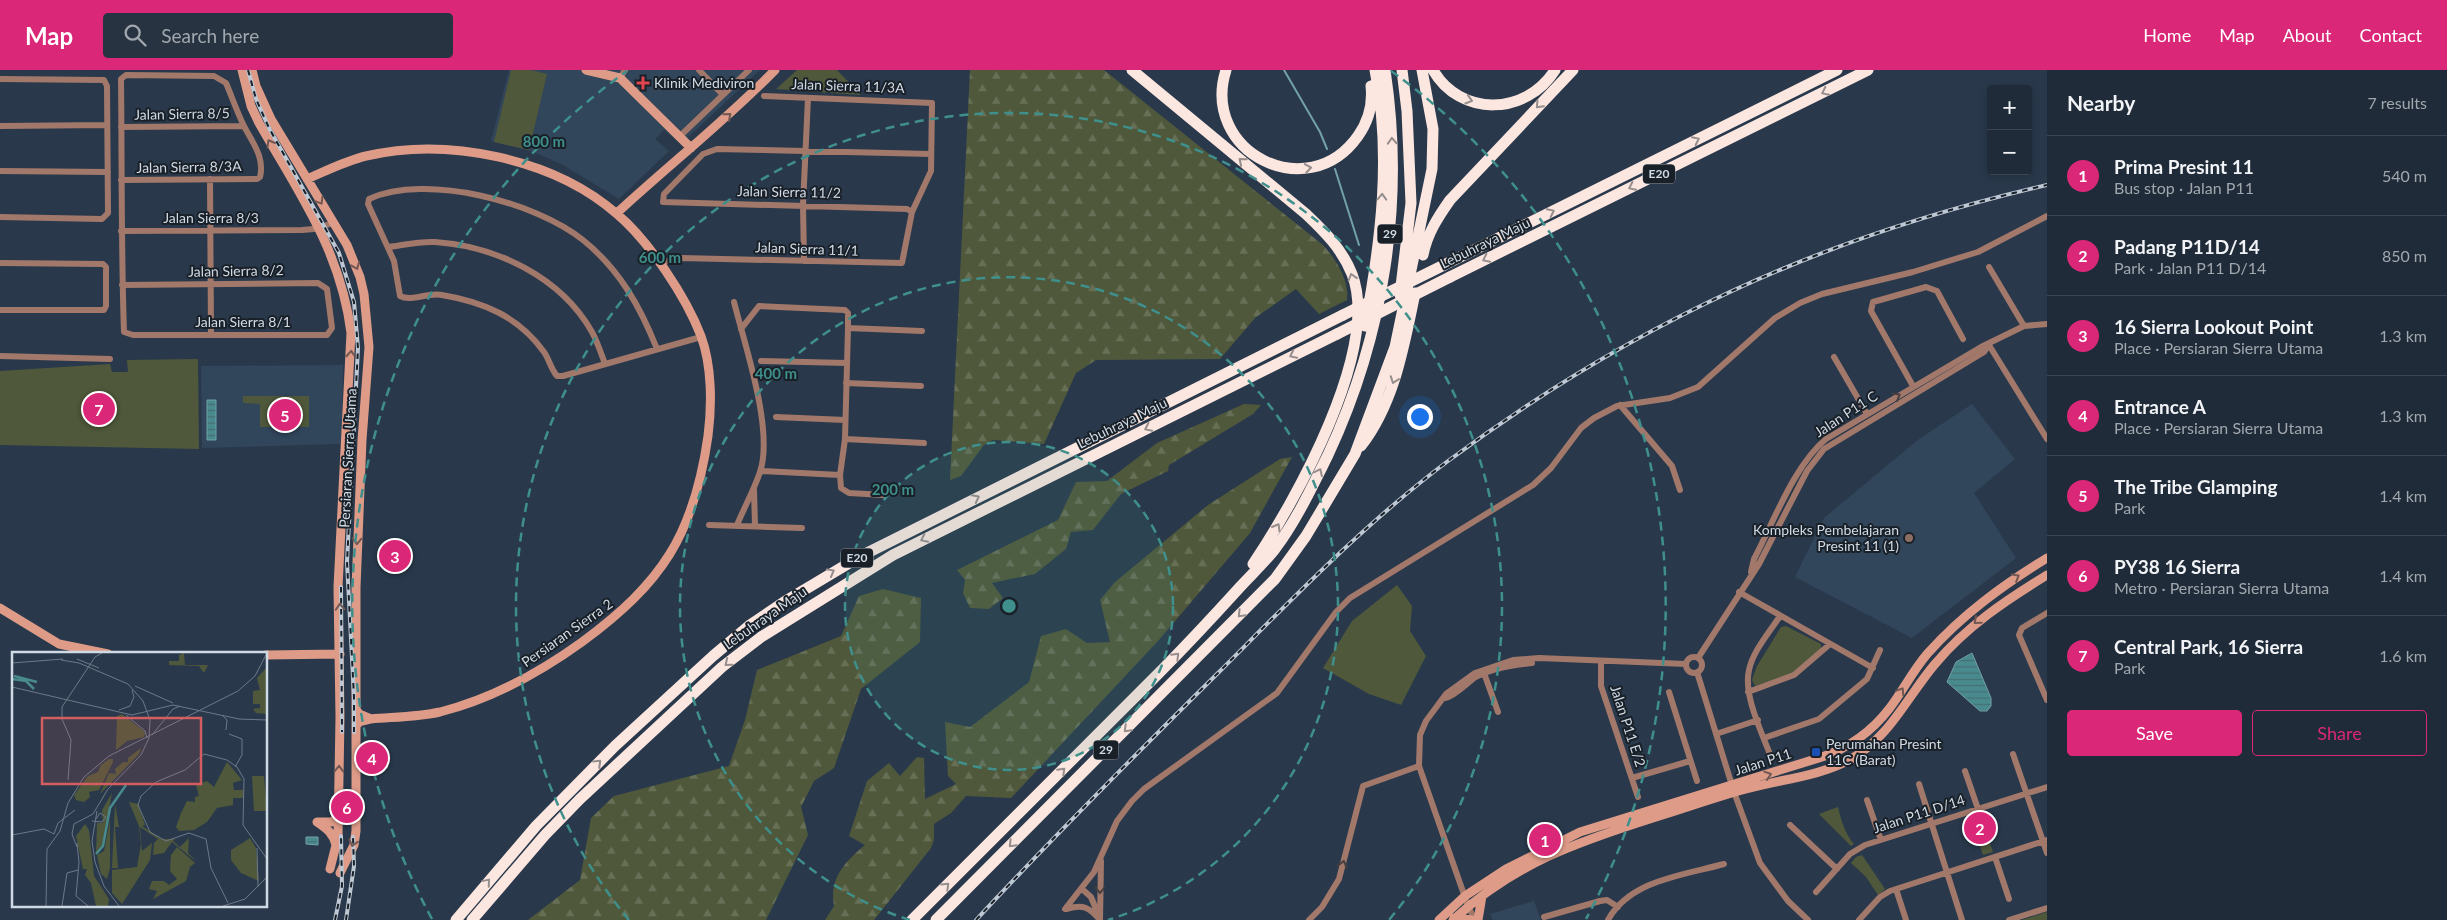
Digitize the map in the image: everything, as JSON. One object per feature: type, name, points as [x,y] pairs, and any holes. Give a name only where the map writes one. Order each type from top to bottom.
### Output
[{"type":"highway","points":[[1132,70],[1306,214],[1328,234],[1342,253],[1352,275],[1358,313],[1355,340],[1339,398]]},
{"type":"highway","points":[[1226,70],[1222,95],[1224,112],[1230,129],[1241,144],[1254,156],[1270,165],[1299,169],[1321,165],[1338,157],[1350,147],[1362,130],[1369,114],[1370,70]]},
{"type":"highway","points":[[1231,597],[1268,541],[1307,474],[1363,337],[1381,224],[1383,159],[1375,70]]},
{"type":"highway","name":"29","points":[[912,920],[1083,750],[1231,597],[1274,549],[1303,504],[1340,430],[1363,368],[1374,328],[1390,234],[1392,151],[1390,99],[1385,70]]},
{"type":"highway","name":"29","points":[[936,920],[1275,579],[1306,536],[1354,454],[1379,389],[1400,294],[1411,203],[1407,111],[1402,70]]},
{"type":"highway","points":[[1379,389],[1395,347],[1432,169],[1434,130],[1422,70]]},
{"type":"highway","points":[[1433,70],[1441,84],[1460,98],[1482,105],[1498,105],[1516,101],[1540,88],[1555,70]]},
{"type":"highway","points":[[1354,454],[1373,431],[1396,373],[1407,339],[1425,244],[1436,220],[1450,200],[1573,70]]},
{"type":"highway","name":"Lebuhraya Maju","points":[[456,920],[536,826],[615,746],[728,644],[784,602],[861,556],[1837,70]]},
{"type":"highway","name":"Lebuhraya Maju","points":[[472,920],[545,835],[580,798],[722,667],[761,636],[892,555],[1868,70]]},
{"type":"main road","name":"Persiaran Sierra Utama","points":[[242,70],[255,115],[319,228],[339,274],[351,333],[338,587],[340,654],[339,816],[336,846],[331,866],[341,871],[354,845],[356,831],[358,529],[369,347],[360,277],[347,245],[271,119],[256,86],[252,70]]},
{"type":"main road","points":[[586,70],[623,74],[691,148]]},
{"type":"main road","points":[[617,213],[744,102],[775,70]]},
{"type":"main road","name":"Persiaran Sierra 2","points":[[307,179],[344,163],[367,156],[408,150],[470,151],[521,163],[563,179],[617,213],[659,263],[673,283],[701,337],[708,371],[711,408],[702,469],[694,500],[682,534],[658,572],[640,594],[616,617],[560,658],[516,683],[439,712],[410,717],[371,718]]},
{"type":"main road","name":"Jalan P11","points":[[1453,919],[1509,875],[1582,840],[1832,754],[1857,739],[1882,717],[1927,654],[1957,623],[1997,590],[2047,558]]},
{"type":"main road","name":"Jalan P11","points":[[1439,920],[1465,896],[1506,869],[1580,832],[1733,789],[1817,773],[1861,752],[1890,727],[1930,670],[1961,635],[2000,604],[2047,576]]},
{"type":"main road","points":[[0,608],[59,644],[98,652]]},
{"type":"main road","points":[[268,655],[340,654]]},
{"type":"main road","points":[[356,709],[360,714],[371,718]]},
{"type":"main road","points":[[356,726],[360,722],[371,718]]},
{"type":"main road","points":[[336,846],[330,831],[317,822],[332,822],[339,816]]},
{"type":"main road","points":[[1453,919],[1475,920],[1482,895]]},
{"type":"street","points":[[699,70],[722,94]]},
{"type":"street","points":[[679,137],[749,70]]},
{"type":"street","points":[[122,285],[121,79],[126,75],[219,77],[226,83],[244,126]]},
{"type":"street","points":[[0,79],[104,80],[107,86],[108,172],[108,213],[102,219],[0,217]]},
{"type":"street","name":"Jalan Sierra 11/3A","points":[[764,96],[932,103],[931,154]]},
{"type":"street","points":[[804,261],[803,205],[808,98]]},
{"type":"street","points":[[0,126],[107,125]]},
{"type":"street","name":"Jalan Sierra 8/5","points":[[121,127],[244,126]]},
{"type":"street","name":"Jalan Sierra 8/3A","points":[[121,180],[257,179],[260,177],[261,163],[257,150],[244,126]]},
{"type":"street","name":"Jalan Sierra 11/2","points":[[805,150],[709,150],[664,194],[663,202],[907,209],[912,212]]},
{"type":"street","points":[[805,150],[931,154],[928,179],[912,212]]},
{"type":"street","points":[[0,171],[108,172]]},
{"type":"street","points":[[210,179],[211,335]]},
{"type":"street","name":"Persiaran Sierra 2","points":[[294,185],[307,179]]},
{"type":"street","points":[[657,349],[641,310],[627,287],[582,239],[557,224],[526,209],[464,191],[439,188],[403,191],[369,199],[368,204],[394,261],[398,294],[402,298],[439,294],[489,308],[518,323],[544,353],[555,374],[560,377],[701,337]]},
{"type":"street","name":"Jalan Sierra 11/1","points":[[659,263],[681,258],[899,264],[903,260],[912,212]]},
{"type":"street","points":[[1100,920],[1089,908],[1084,906],[1065,909],[1082,889],[1101,859],[1117,821],[1132,801],[1144,789],[1277,693],[1336,612],[1350,598],[1533,485],[1550,468],[1582,428],[1606,410],[1620,405],[1670,398],[1698,387],[1775,318],[1822,294],[1913,272],[1978,252],[2047,216]]},
{"type":"street","name":"Jalan Sierra 8/3","points":[[121,231],[302,230],[319,228],[333,223]]},
{"type":"street","points":[[389,247],[433,242],[462,246],[506,258],[530,270],[551,284],[582,317],[592,332],[605,364]]},
{"type":"street","points":[[0,263],[102,264],[106,267],[106,306],[104,310],[0,310]]},
{"type":"street","points":[[1989,267],[2024,326]]},
{"type":"street","name":"Jalan Sierra 8/2","points":[[122,285],[318,283],[327,289],[331,309]]},
{"type":"street","name":"Jalan Sierra 8/1","points":[[122,285],[124,332],[133,335],[327,335],[332,328],[331,309]]},
{"type":"street","points":[[1912,386],[1871,311],[1873,302],[1926,287],[1932,288],[1937,291],[1964,339]]},
{"type":"street","points":[[734,302],[763,421],[760,471],[737,525]]},
{"type":"street","points":[[741,329],[759,306],[845,310],[848,313],[845,439],[840,475],[841,488],[845,492],[883,494]]},
{"type":"street","name":"Jalan P11 C","points":[[1750,575],[1754,560],[1801,468],[1814,450],[1826,439],[1912,386],[2024,326],[2047,324]]},
{"type":"street","points":[[848,328],[922,331]]},
{"type":"street","points":[[1989,345],[2047,439]]},
{"type":"street","name":"Jalan P11 C","points":[[1698,658],[1750,575],[1759,564],[1807,471],[1824,449],[1832,442],[1984,352],[1989,345]]},
{"type":"street","points":[[0,356],[110,359]]},
{"type":"street","points":[[1834,357],[1867,414]]},
{"type":"street","points":[[761,361],[847,363]]},
{"type":"street","points":[[846,383],[921,386]]},
{"type":"street","points":[[1620,405],[1675,471],[1680,490]]},
{"type":"street","points":[[776,417],[845,420]]},
{"type":"street","points":[[845,439],[924,443]]},
{"type":"street","points":[[760,471],[840,475]]},
{"type":"street","points":[[754,486],[755,526]]},
{"type":"street","points":[[709,525],[802,528]]},
{"type":"street","points":[[1739,592],[1873,668]]},
{"type":"street","points":[[2047,613],[2022,628],[2019,635],[2044,685],[2047,700]]},
{"type":"street","points":[[1770,757],[1748,692],[1749,669],[1756,652],[1780,616]]},
{"type":"street","points":[[1748,692],[1794,675],[1830,644]]},
{"type":"street","points":[[1764,738],[1819,719],[1861,685],[1873,668],[1880,650]]},
{"type":"street","points":[[1475,920],[1468,906],[1419,766],[1420,735],[1426,721],[1454,686],[1484,668],[1512,660],[1539,658],[1542,660],[1686,664]]},
{"type":"street","points":[[1686,664],[1690,658],[1698,658],[1702,666],[1697,672]]},
{"type":"street","points":[[1445,698],[1484,673],[1514,664],[1540,662],[1542,660]]},
{"type":"street","name":"Jalan P11 E/2","points":[[1601,661],[1601,686],[1638,797]]},
{"type":"street","points":[[1686,664],[1689,671],[1697,672]]},
{"type":"street","points":[[1697,672],[1733,789],[1760,863],[1788,901],[1808,920]]},
{"type":"street","points":[[1484,673],[1498,712]]},
{"type":"street","points":[[1669,692],[1696,780]]},
{"type":"street","points":[[1716,734],[1758,720]]},
{"type":"street","points":[[2013,754],[2045,841],[2047,853]]},
{"type":"street","points":[[1632,778],[1690,761]]},
{"type":"street","points":[[1309,920],[1322,907],[1339,879],[1363,786],[1419,766]]},
{"type":"street","points":[[1965,771],[1978,809]]},
{"type":"street","points":[[1919,784],[1962,920]]},
{"type":"street","name":"Jalan P11 D/14","points":[[1816,892],[1857,849],[1931,823],[2047,787]]},
{"type":"street","points":[[1867,800],[1881,840]]},
{"type":"street","points":[[1790,825],[1837,869]]},
{"type":"street","points":[[1859,920],[1880,897],[1896,889],[2045,841]]},
{"type":"street","points":[[1995,857],[2009,899]]},
{"type":"street","points":[[1082,889],[1095,904],[1100,920],[1101,859]]},
{"type":"street","points":[[1608,920],[1618,907],[1638,890],[1653,883],[1724,864]]},
{"type":"street","points":[[1896,889],[1906,920]]},
{"type":"street","points":[[1544,917],[1607,900],[1618,907]]},
{"type":"street","points":[[2009,920],[2047,908]]},
{"type":"shaded area","points":[[509,70],[760,70],[681,144],[664,130],[655,139],[669,151],[619,199],[563,165],[534,152],[491,141]]},
{"type":"shaded area","points":[[343,365],[342,444],[202,448],[201,366]]},
{"type":"shaded area","points":[[207,400],[216,400],[216,440],[207,440]]},
{"type":"shaded area","name":"Kompleks Pembelajaran Presint 11 (1)","points":[[1972,404],[2015,459],[1974,493],[2016,558],[1912,638],[1795,577],[1824,518],[1919,439]]},
{"type":"shaded area","points":[[1972,653],[1991,698],[1991,706],[1987,711],[1980,711],[1947,682],[1956,662]]},
{"type":"shaded area","points":[[306,837],[318,837],[318,845],[306,844]]},
{"type":"shaded area","points":[[1534,901],[1541,920],[1493,920],[1490,914]]},
{"type":"green space","points":[[511,70],[531,70],[547,74],[529,150],[494,142]]},
{"type":"green space","points":[[797,70],[837,70],[861,95],[776,89]]},
{"type":"green space","points":[[970,70],[1104,70],[1323,245],[1341,270],[1346,285],[1347,300],[1319,314],[1296,289],[1255,318],[1220,359],[1096,360],[1076,373],[1044,444],[993,440],[984,445],[961,476],[950,480]]},
{"type":"green space","points":[[198,359],[199,449],[0,445],[0,371],[110,364],[112,372],[128,372],[127,360]]},
{"type":"green space","points":[[243,396],[309,396],[309,427],[260,427],[260,404],[243,403]]},
{"type":"green space","points":[[1244,404],[1261,405],[1253,414],[1169,465],[1168,471],[1121,494],[1093,530],[1071,532],[1066,549],[1035,574],[992,583],[1003,598],[989,609],[970,608],[963,593],[965,580],[957,570],[1058,520],[1076,482],[1107,481],[1157,443]]},
{"type":"green space","points":[[1292,457],[1250,533],[1158,641],[1011,798],[966,796],[951,813],[934,824],[934,840],[931,848],[874,920],[825,920],[834,906],[834,887],[840,871],[865,845],[849,836],[867,781],[889,763],[900,776],[917,757],[924,758],[925,799],[956,784],[948,776],[945,722],[970,727],[1029,682],[1041,636],[1066,629],[1087,643],[1110,642],[1100,600],[1115,582],[1208,505],[1280,459]]},
{"type":"green space","points":[[1397,585],[1412,606],[1410,631],[1426,656],[1401,705],[1369,694],[1323,668],[1352,621]]},
{"type":"green space","points":[[883,589],[921,598],[920,642],[861,689],[834,768],[814,781],[801,807],[808,835],[766,920],[528,920],[580,880],[591,818],[614,796],[729,766],[745,720],[757,670],[841,636],[859,596]]},
{"type":"green space","points":[[1786,626],[1821,644],[1821,649],[1792,673],[1755,686],[1752,680],[1757,666],[1781,627]]},
{"type":"green space","points":[[1838,807],[1842,822],[1854,844],[1851,846],[1819,814]]},
{"type":"green space","points":[[1981,816],[1993,852],[1983,855],[1970,819]]},
{"type":"green space","points":[[1862,855],[1885,889],[1878,895],[1866,877],[1851,863],[1856,857]]},
{"type":"green space","points":[[2047,912],[2047,920],[2022,920]]},
{"type":"waterway","points":[[1284,70],[1320,132],[1327,149]]},
{"type":"waterway","points":[[1335,169],[1359,245]]},
{"type":"railway","points":[[248,70],[256,99],[269,128],[339,253],[354,302],[358,348],[347,562],[354,732]]},
{"type":"railway","points":[[976,920],[1096,795],[1329,563],[1417,485],[1518,412],[1588,367],[1660,327],[1732,291],[1807,259],[1884,231],[1964,206],[2047,185]]},
{"type":"railway","points":[[341,587],[342,732]]},
{"type":"railway","points":[[335,920],[342,886],[341,836]]},
{"type":"railway","points":[[346,920],[354,866],[353,837]]},
{"type":"place","name":"Klinik Mediviron","points":[[643,83]]},
{"type":"place","name":"Central Park, 16 Sierra","points":[[99,409]]},
{"type":"place","name":"The Tribe Glamping","points":[[285,415]]},
{"type":"place","name":"Kompleks Pembelajaran Presint 11 (1)","points":[[1909,538]]},
{"type":"place","name":"16 Sierra Lookout Point","points":[[395,556]]},
{"type":"place","name":"Perumahan Presint 11C (Barat)","points":[[1816,752]]},
{"type":"place","name":"Entrance A","points":[[372,758]]},
{"type":"place","name":"PY38 16 Sierra","points":[[347,807]]},
{"type":"place","name":"Padang P11D/14","points":[[1980,828]]},
{"type":"place","name":"Prima Presint 11","points":[[1545,840]]}]
